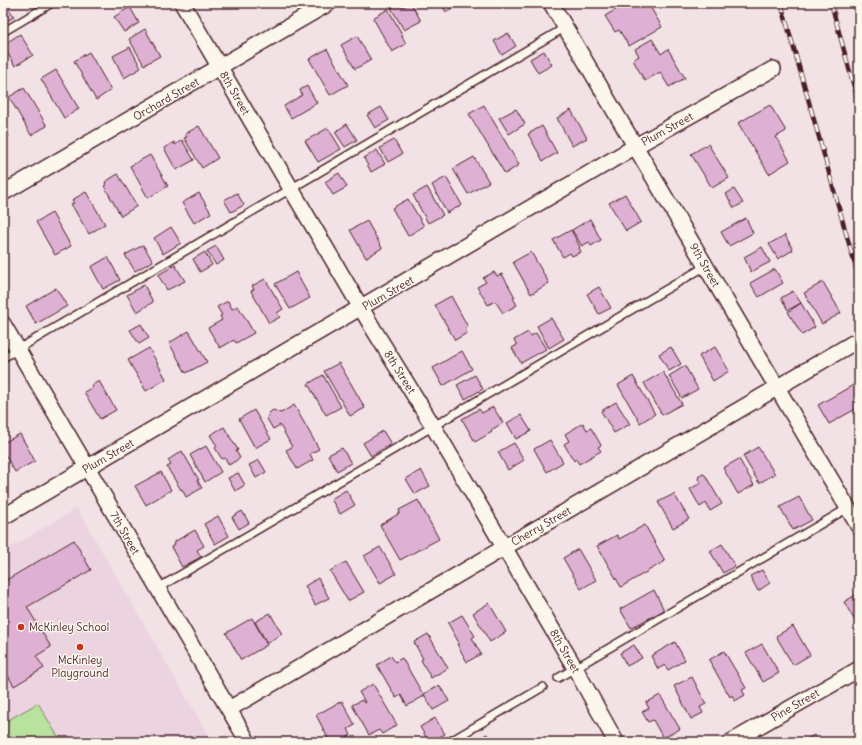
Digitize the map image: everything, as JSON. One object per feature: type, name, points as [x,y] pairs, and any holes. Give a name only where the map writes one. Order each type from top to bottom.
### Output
[{"type":"street","name":"8th Street","points":[[182,3],[290,189],[433,426],[575,668],[616,742]]},
{"type":"street","name":"Orchard Street","points":[[3,193],[220,68],[329,3]]},
{"type":"street","name":"9th Street","points":[[552,3],[859,527]]},
{"type":"street","name":"Plum Street","points":[[3,517],[636,146],[773,69]]},
{"type":"street","name":"7th Street","points":[[3,324],[248,742]]},
{"type":"street","name":"Cherry Street","points":[[229,709],[853,343]]},
{"type":"street","name":"Pine Street","points":[[731,742],[859,668]]},
{"type":"lane","points":[[3,32],[52,3]]},
{"type":"lane","points":[[3,358],[566,27]]},
{"type":"lane","points":[[158,588],[706,266]]},
{"type":"lane","points":[[558,678],[848,508]]},
{"type":"lane","points":[[450,742],[543,687]]},
{"type":"shaded area","name":"McKinley Playground","points":[[77,508],[212,742],[3,742],[3,552]]},
{"type":"green space","points":[[38,703],[61,742],[9,742],[3,732],[3,723]]},
{"type":"building","points":[[3,3],[6,3],[14,17],[3,23]]},
{"type":"building","points":[[399,3],[403,7],[411,3],[421,21],[404,30],[391,8]]},
{"type":"building","points":[[441,3],[462,3],[446,12]]},
{"type":"building","points":[[627,3],[648,3],[662,27],[629,46],[619,30],[615,32],[605,16]]},
{"type":"building","points":[[130,7],[139,23],[124,32],[114,17]]},
{"type":"building","points":[[388,9],[406,44],[392,52],[373,18]]},
{"type":"building","points":[[145,29],[160,56],[144,65],[129,39]]},
{"type":"building","points":[[508,33],[516,46],[502,55],[494,41]]},
{"type":"building","points":[[20,34],[33,55],[15,66],[3,45]]},
{"type":"building","points":[[357,36],[371,60],[355,69],[341,45]]},
{"type":"building","points":[[652,39],[661,54],[668,49],[685,78],[669,87],[660,72],[645,81],[633,60],[639,56],[635,49]]},
{"type":"building","points":[[130,47],[141,68],[124,78],[113,56]]},
{"type":"building","points":[[327,49],[348,85],[330,95],[309,59]]},
{"type":"building","points":[[544,51],[552,65],[538,73],[530,59]]},
{"type":"building","points":[[89,52],[111,90],[96,100],[74,61]]},
{"type":"building","points":[[56,70],[79,109],[64,118],[41,79]]},
{"type":"building","points":[[307,86],[317,103],[291,118],[284,106],[302,95],[300,90]]},
{"type":"building","points":[[24,88],[47,126],[31,135],[9,97]]},
{"type":"building","points":[[484,105],[519,165],[505,174],[469,114]]},
{"type":"building","points":[[770,105],[786,131],[776,137],[790,161],[769,174],[738,123]]},
{"type":"building","points":[[381,107],[389,120],[375,128],[367,115]]},
{"type":"building","points":[[516,109],[525,124],[509,134],[499,118]]},
{"type":"building","points":[[571,110],[587,138],[572,146],[557,118]]},
{"type":"building","points":[[347,124],[357,140],[345,147],[335,132]]},
{"type":"building","points":[[3,126],[9,136],[3,140]]},
{"type":"building","points":[[199,126],[218,158],[202,168],[184,138],[187,137],[185,134]]},
{"type":"building","points":[[542,126],[557,153],[543,161],[528,134]]},
{"type":"building","points":[[328,128],[341,149],[318,162],[305,141]]},
{"type":"building","points":[[182,140],[194,160],[176,170],[164,148],[174,142],[175,145]]},
{"type":"building","points":[[394,140],[402,154],[388,162],[380,148]]},
{"type":"building","points":[[708,144],[729,178],[712,188],[691,154]]},
{"type":"building","points":[[377,150],[385,164],[371,172],[364,158]]},
{"type":"building","points":[[150,155],[168,186],[148,198],[130,166]]},
{"type":"building","points":[[474,157],[489,182],[468,194],[453,169]]},
{"type":"building","points":[[339,173],[347,187],[333,195],[325,182]]},
{"type":"building","points":[[118,174],[137,206],[121,216],[104,186],[106,185],[105,182]]},
{"type":"building","points":[[446,177],[462,205],[447,213],[432,185]]},
{"type":"building","points":[[427,187],[443,215],[428,223],[413,195]]},
{"type":"building","points":[[734,189],[743,203],[734,208],[726,194]]},
{"type":"building","points":[[86,192],[105,224],[89,234],[71,204],[74,203],[72,200]]},
{"type":"building","points":[[199,193],[211,213],[194,223],[182,203]]},
{"type":"building","points":[[237,193],[244,205],[231,212],[224,200]]},
{"type":"building","points":[[625,194],[641,222],[626,231],[609,203]]},
{"type":"building","points":[[408,199],[424,226],[408,236],[392,208]]},
{"type":"building","points":[[52,213],[71,246],[55,255],[36,222]]},
{"type":"building","points":[[746,218],[753,233],[729,246],[721,232]]},
{"type":"building","points":[[590,219],[601,240],[591,246],[589,242],[582,246],[572,230]]},
{"type":"building","points":[[367,221],[382,248],[366,258],[350,230]]},
{"type":"building","points":[[171,227],[181,243],[163,254],[154,238]]},
{"type":"building","points":[[571,230],[581,252],[572,256],[570,253],[563,257],[553,240]]},
{"type":"building","points":[[785,235],[793,250],[778,259],[769,244]]},
{"type":"building","points":[[143,245],[153,261],[135,271],[125,255]]},
{"type":"building","points":[[216,246],[224,260],[216,265],[207,251]]},
{"type":"building","points":[[762,247],[770,262],[751,272],[744,257]]},
{"type":"building","points":[[205,252],[212,265],[200,272],[193,259]]},
{"type":"building","points":[[531,252],[549,283],[531,294],[513,262]]},
{"type":"building","points":[[108,257],[120,280],[103,289],[91,267]]},
{"type":"building","points":[[175,265],[185,281],[167,290],[158,275]]},
{"type":"building","points":[[775,269],[783,283],[759,297],[750,283]]},
{"type":"building","points":[[296,272],[310,298],[290,309],[275,284]]},
{"type":"building","points":[[494,272],[497,276],[502,274],[515,297],[513,298],[517,305],[503,313],[495,301],[488,305],[477,287],[486,282],[483,278]]},
{"type":"building","points":[[265,279],[283,309],[277,313],[280,317],[269,323],[251,291],[254,289],[252,286]]},
{"type":"building","points":[[823,282],[841,313],[822,324],[804,293]]},
{"type":"building","points":[[144,285],[153,302],[137,312],[127,295]]},
{"type":"building","points":[[599,287],[611,308],[599,314],[587,294]]},
{"type":"building","points":[[56,288],[67,306],[36,324],[26,306]]},
{"type":"building","points":[[793,291],[801,303],[788,310],[781,298]]},
{"type":"building","points":[[451,296],[468,327],[465,328],[467,333],[455,340],[435,305]]},
{"type":"building","points":[[228,301],[232,309],[238,306],[254,333],[236,343],[234,340],[220,348],[208,328],[222,320],[220,316],[222,315],[217,307]]},
{"type":"building","points":[[801,303],[815,327],[802,335],[788,312]]},
{"type":"building","points":[[551,318],[564,339],[549,348],[537,326]]},
{"type":"building","points":[[141,324],[149,338],[139,344],[130,330]]},
{"type":"building","points":[[189,331],[207,362],[186,373],[169,343]]},
{"type":"building","points":[[528,332],[531,336],[536,333],[546,349],[521,363],[512,348],[517,345],[514,340]]},
{"type":"building","points":[[671,347],[681,364],[669,371],[659,354]]},
{"type":"building","points":[[715,347],[729,371],[713,381],[699,356]]},
{"type":"building","points":[[149,348],[166,379],[146,391],[128,360]]},
{"type":"building","points":[[462,351],[472,369],[443,386],[433,368]]},
{"type":"building","points":[[339,363],[365,408],[350,416],[324,371]]},
{"type":"building","points":[[685,366],[698,389],[682,398],[669,376]]},
{"type":"building","points":[[663,372],[682,404],[662,415],[644,383]]},
{"type":"building","points":[[323,375],[341,407],[326,415],[308,384]]},
{"type":"building","points":[[475,375],[483,389],[465,399],[457,385]]},
{"type":"building","points":[[633,376],[655,414],[640,423],[618,385]]},
{"type":"building","points":[[99,381],[116,410],[100,419],[84,392],[93,387],[92,385]]},
{"type":"building","points":[[855,384],[859,390],[859,407],[829,424],[818,405]]},
{"type":"building","points":[[616,402],[630,424],[614,433],[601,411]]},
{"type":"building","points":[[294,405],[319,449],[310,454],[313,460],[297,469],[286,450],[292,447],[280,425],[273,429],[267,419],[269,413],[273,410],[281,413]]},
{"type":"building","points":[[493,407],[503,423],[491,430],[492,432],[475,442],[462,419],[479,409],[482,413]]},
{"type":"building","points":[[254,410],[271,439],[255,448],[239,419]]},
{"type":"building","points":[[521,415],[531,431],[516,439],[507,423]]},
{"type":"building","points":[[583,423],[587,430],[591,428],[601,445],[598,447],[601,451],[579,464],[576,459],[574,461],[564,444],[569,441],[565,434]]},
{"type":"building","points":[[224,427],[238,450],[236,451],[240,458],[229,465],[225,458],[222,459],[215,448],[217,446],[210,435]]},
{"type":"building","points":[[383,431],[391,444],[371,456],[363,443]]},
{"type":"building","points":[[20,434],[35,461],[15,472],[3,451],[3,443]]},
{"type":"building","points":[[550,440],[563,462],[547,472],[534,449]]},
{"type":"building","points":[[514,443],[524,460],[508,470],[498,452]]},
{"type":"building","points":[[206,446],[221,472],[205,482],[190,455]]},
{"type":"building","points":[[758,447],[775,474],[759,483],[743,456]]},
{"type":"building","points":[[342,448],[351,463],[337,471],[328,455]]},
{"type":"building","points":[[182,451],[202,488],[186,497],[167,467],[171,465],[168,460]]},
{"type":"building","points":[[739,459],[754,485],[738,494],[723,468]]},
{"type":"building","points":[[259,460],[266,472],[256,478],[249,465]]},
{"type":"building","points":[[421,470],[430,486],[415,494],[406,479]]},
{"type":"building","points":[[161,472],[171,490],[146,505],[135,486]]},
{"type":"building","points":[[238,473],[245,485],[235,491],[228,478]]},
{"type":"building","points":[[703,474],[722,504],[710,511],[706,503],[700,507],[690,489],[701,483],[698,479],[699,476]]},
{"type":"building","points":[[346,490],[355,505],[340,514],[331,499]]},
{"type":"building","points":[[674,494],[689,519],[673,528],[658,502]]},
{"type":"building","points":[[799,497],[812,520],[793,530],[780,507]]},
{"type":"building","points":[[418,500],[439,539],[400,560],[380,525],[400,513],[399,510]]},
{"type":"building","points":[[242,511],[249,523],[239,529],[232,517]]},
{"type":"building","points":[[218,516],[229,536],[215,544],[204,524]]},
{"type":"building","points":[[645,525],[665,561],[621,587],[597,546],[617,535],[619,539]]},
{"type":"building","points":[[195,530],[204,546],[197,550],[201,557],[182,567],[171,547],[175,544],[174,542]]},
{"type":"building","name":"McKinley School","points":[[74,540],[91,570],[27,607],[51,647],[36,656],[44,668],[14,686],[3,667],[3,582]]},
{"type":"building","points":[[722,544],[735,566],[723,573],[710,551]]},
{"type":"building","points":[[380,547],[396,574],[380,583],[364,556]]},
{"type":"building","points":[[578,549],[596,580],[581,589],[563,558]]},
{"type":"building","points":[[346,562],[364,592],[348,601],[330,571]]},
{"type":"building","points":[[762,570],[770,583],[758,591],[750,576]]},
{"type":"building","points":[[318,578],[329,598],[315,605],[305,586]]},
{"type":"building","points":[[654,590],[664,610],[631,628],[620,609]]},
{"type":"building","points":[[859,593],[859,628],[844,602]]},
{"type":"building","points":[[489,603],[506,632],[490,642],[473,613]]},
{"type":"building","points":[[270,613],[282,634],[267,643],[255,622]]},
{"type":"building","points":[[462,615],[475,636],[472,638],[481,654],[467,662],[448,623]]},
{"type":"building","points":[[252,618],[267,645],[241,660],[226,633]]},
{"type":"building","points":[[793,626],[810,655],[793,665],[776,636]]},
{"type":"building","points":[[428,634],[448,668],[431,678],[421,660],[423,659],[414,642]]},
{"type":"building","points":[[675,642],[685,660],[668,670],[665,665],[658,669],[651,656]]},
{"type":"building","points":[[762,644],[779,673],[763,682],[746,653]]},
{"type":"building","points":[[634,645],[642,658],[627,666],[620,653]]},
{"type":"building","points":[[724,651],[746,688],[742,690],[745,695],[735,701],[732,695],[730,697],[709,660]]},
{"type":"building","points":[[391,656],[395,662],[402,658],[424,696],[407,706],[401,695],[396,698],[377,665]]},
{"type":"building","points":[[692,677],[706,704],[700,707],[703,713],[691,719],[674,686]]},
{"type":"building","points":[[373,684],[397,725],[382,734],[379,730],[369,735],[352,705],[362,700],[364,703],[365,702],[359,692]]},
{"type":"building","points":[[439,685],[449,701],[433,710],[424,694]]},
{"type":"building","points":[[660,695],[680,729],[663,738],[653,720],[648,722],[642,712],[649,708],[646,703]]},
{"type":"building","points":[[342,701],[355,725],[348,729],[351,735],[340,742],[330,742],[316,715]]},
{"type":"building","points":[[435,718],[445,734],[429,742],[420,727]]},
{"type":"building","points":[[487,734],[492,742],[474,742],[474,741]]},
{"type":"building","points":[[814,735],[819,742],[802,742]]},
{"type":"railway","points":[[781,3],[859,279]]},
{"type":"railway","points":[[831,3],[859,105]]},
{"type":"place","name":"McKinley School","points":[[21,627]]},
{"type":"place","name":"McKinley Playground","points":[[80,647]]}]
